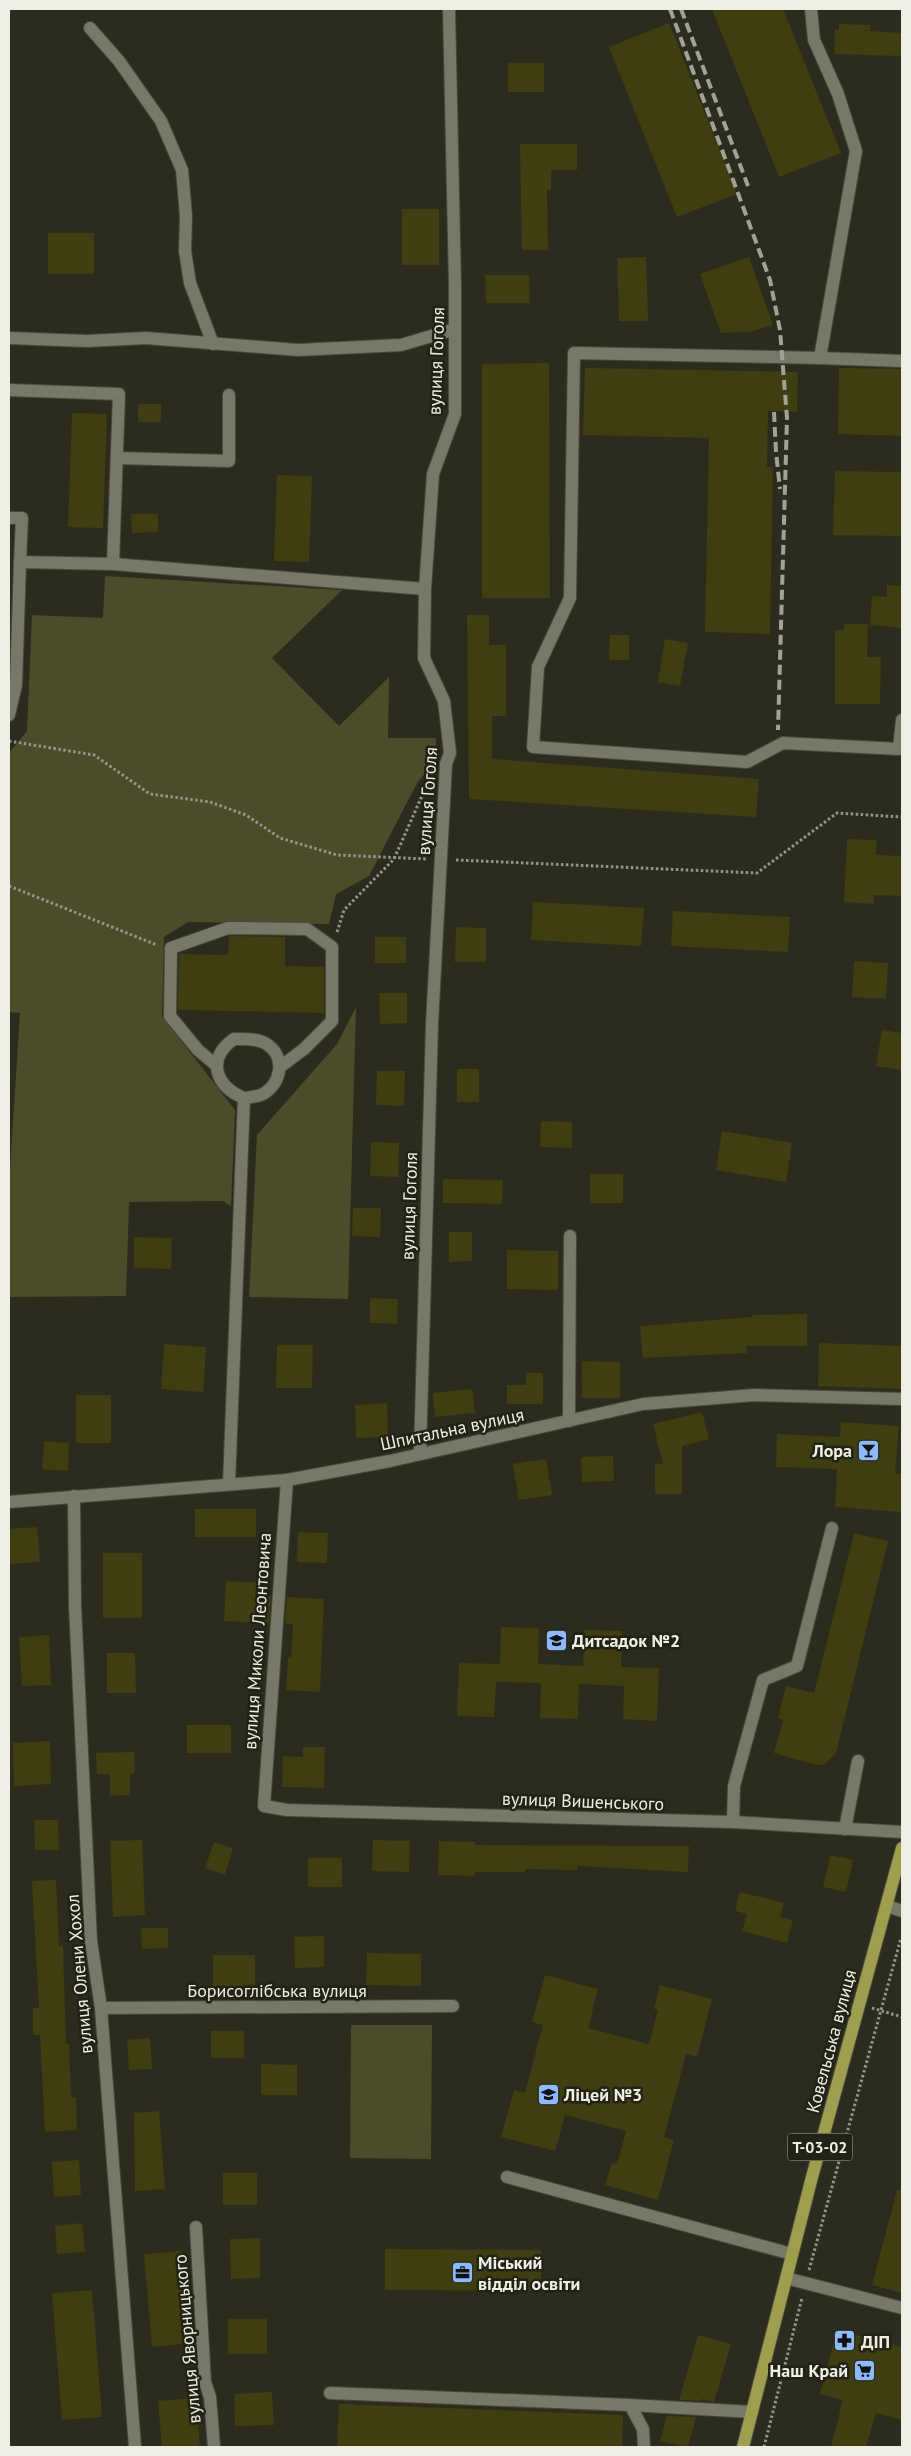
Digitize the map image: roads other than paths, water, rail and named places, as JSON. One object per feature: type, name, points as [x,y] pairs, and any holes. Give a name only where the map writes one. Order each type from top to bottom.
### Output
[{"type":"main road","name":"Ковельська вулиця","points":[[743,2447],[792,2254],[902,1848]]},
{"type":"street","name":"вулиця Гоголя","points":[[420,1454],[432,1024],[446,764],[450,753],[444,701],[424,658],[433,474],[455,414],[449,9]]},
{"type":"street","points":[[811,9],[814,40],[838,94],[856,151],[820,358]]},
{"type":"street","points":[[90,28],[119,61],[161,121],[182,170],[186,216],[185,251],[190,283],[213,344]]},
{"type":"street","points":[[9,338],[87,341],[146,338],[298,350],[401,345],[455,329]]},
{"type":"street","points":[[902,361],[574,353],[570,598],[538,667],[533,747],[746,762],[783,743],[898,748],[902,720]]},
{"type":"street","points":[[9,390],[119,394],[113,564]]},
{"type":"street","points":[[117,458],[229,461],[229,395]]},
{"type":"street","points":[[9,518],[22,518],[16,684],[9,715]]},
{"type":"street","points":[[20,562],[113,564],[426,589]]},
{"type":"street","points":[[217,1066],[198,1050],[170,1016],[171,948],[228,928],[307,929],[332,947],[332,1021],[304,1049],[280,1067]]},
{"type":"street","points":[[234,1039],[252,1039],[268,1044],[276,1053],[280,1067],[275,1083],[264,1093],[244,1098],[225,1088],[219,1078],[217,1066],[219,1056],[226,1044],[234,1039]]},
{"type":"street","points":[[230,1484],[244,1098]]},
{"type":"street","points":[[569,1420],[570,1236]]},
{"type":"street","name":"Шпитальна вулиця","points":[[9,1502],[287,1480],[420,1454],[643,1404],[754,1394],[902,1399]]},
{"type":"street","name":"вулиця Миколи Леонтовича","points":[[264,1806],[287,1480]]},
{"type":"street","name":"вулиця Олени Хохол","points":[[74,1496],[75,1606],[91,1941],[101,2008],[135,2447]]},
{"type":"street","points":[[733,1822],[734,1786],[763,1680],[796,1666],[832,1528]]},
{"type":"street","points":[[846,1829],[858,1761]]},
{"type":"street","name":"вулиця Вишенського","points":[[264,1806],[297,1811],[733,1822],[902,1832]]},
{"type":"street","points":[[887,1906],[902,1911]]},
{"type":"street","name":"Борисоглібська вулиця","points":[[101,2008],[453,2006]]},
{"type":"street","points":[[507,2177],[792,2254]]},
{"type":"street","name":"вулиця Яворницького","points":[[196,2227],[205,2382],[210,2397],[214,2447]]},
{"type":"street","points":[[786,2278],[902,2308]]},
{"type":"street","points":[[330,2393],[630,2405],[752,2412]]},
{"type":"street","points":[[630,2405],[643,2429],[644,2447]]},
{"type":"railway","points":[[670,9],[770,280],[780,330],[787,418],[778,730]]},
{"type":"railway","points":[[681,9],[748,186]]},
{"type":"railway","points":[[774,412],[780,489]]},
{"type":"place","name":"Лора","points":[[868,1450]]},
{"type":"place","name":"Дитсадок №2","points":[[556,1640]]},
{"type":"place","name":"Ліцей №3","points":[[548,2094]]},
{"type":"place","name":"Міський відділ освіти","points":[[462,2272]]},
{"type":"place","name":"ДІП","points":[[845,2341]]},
{"type":"place","name":"Наш Край","points":[[864,2370]]}]
